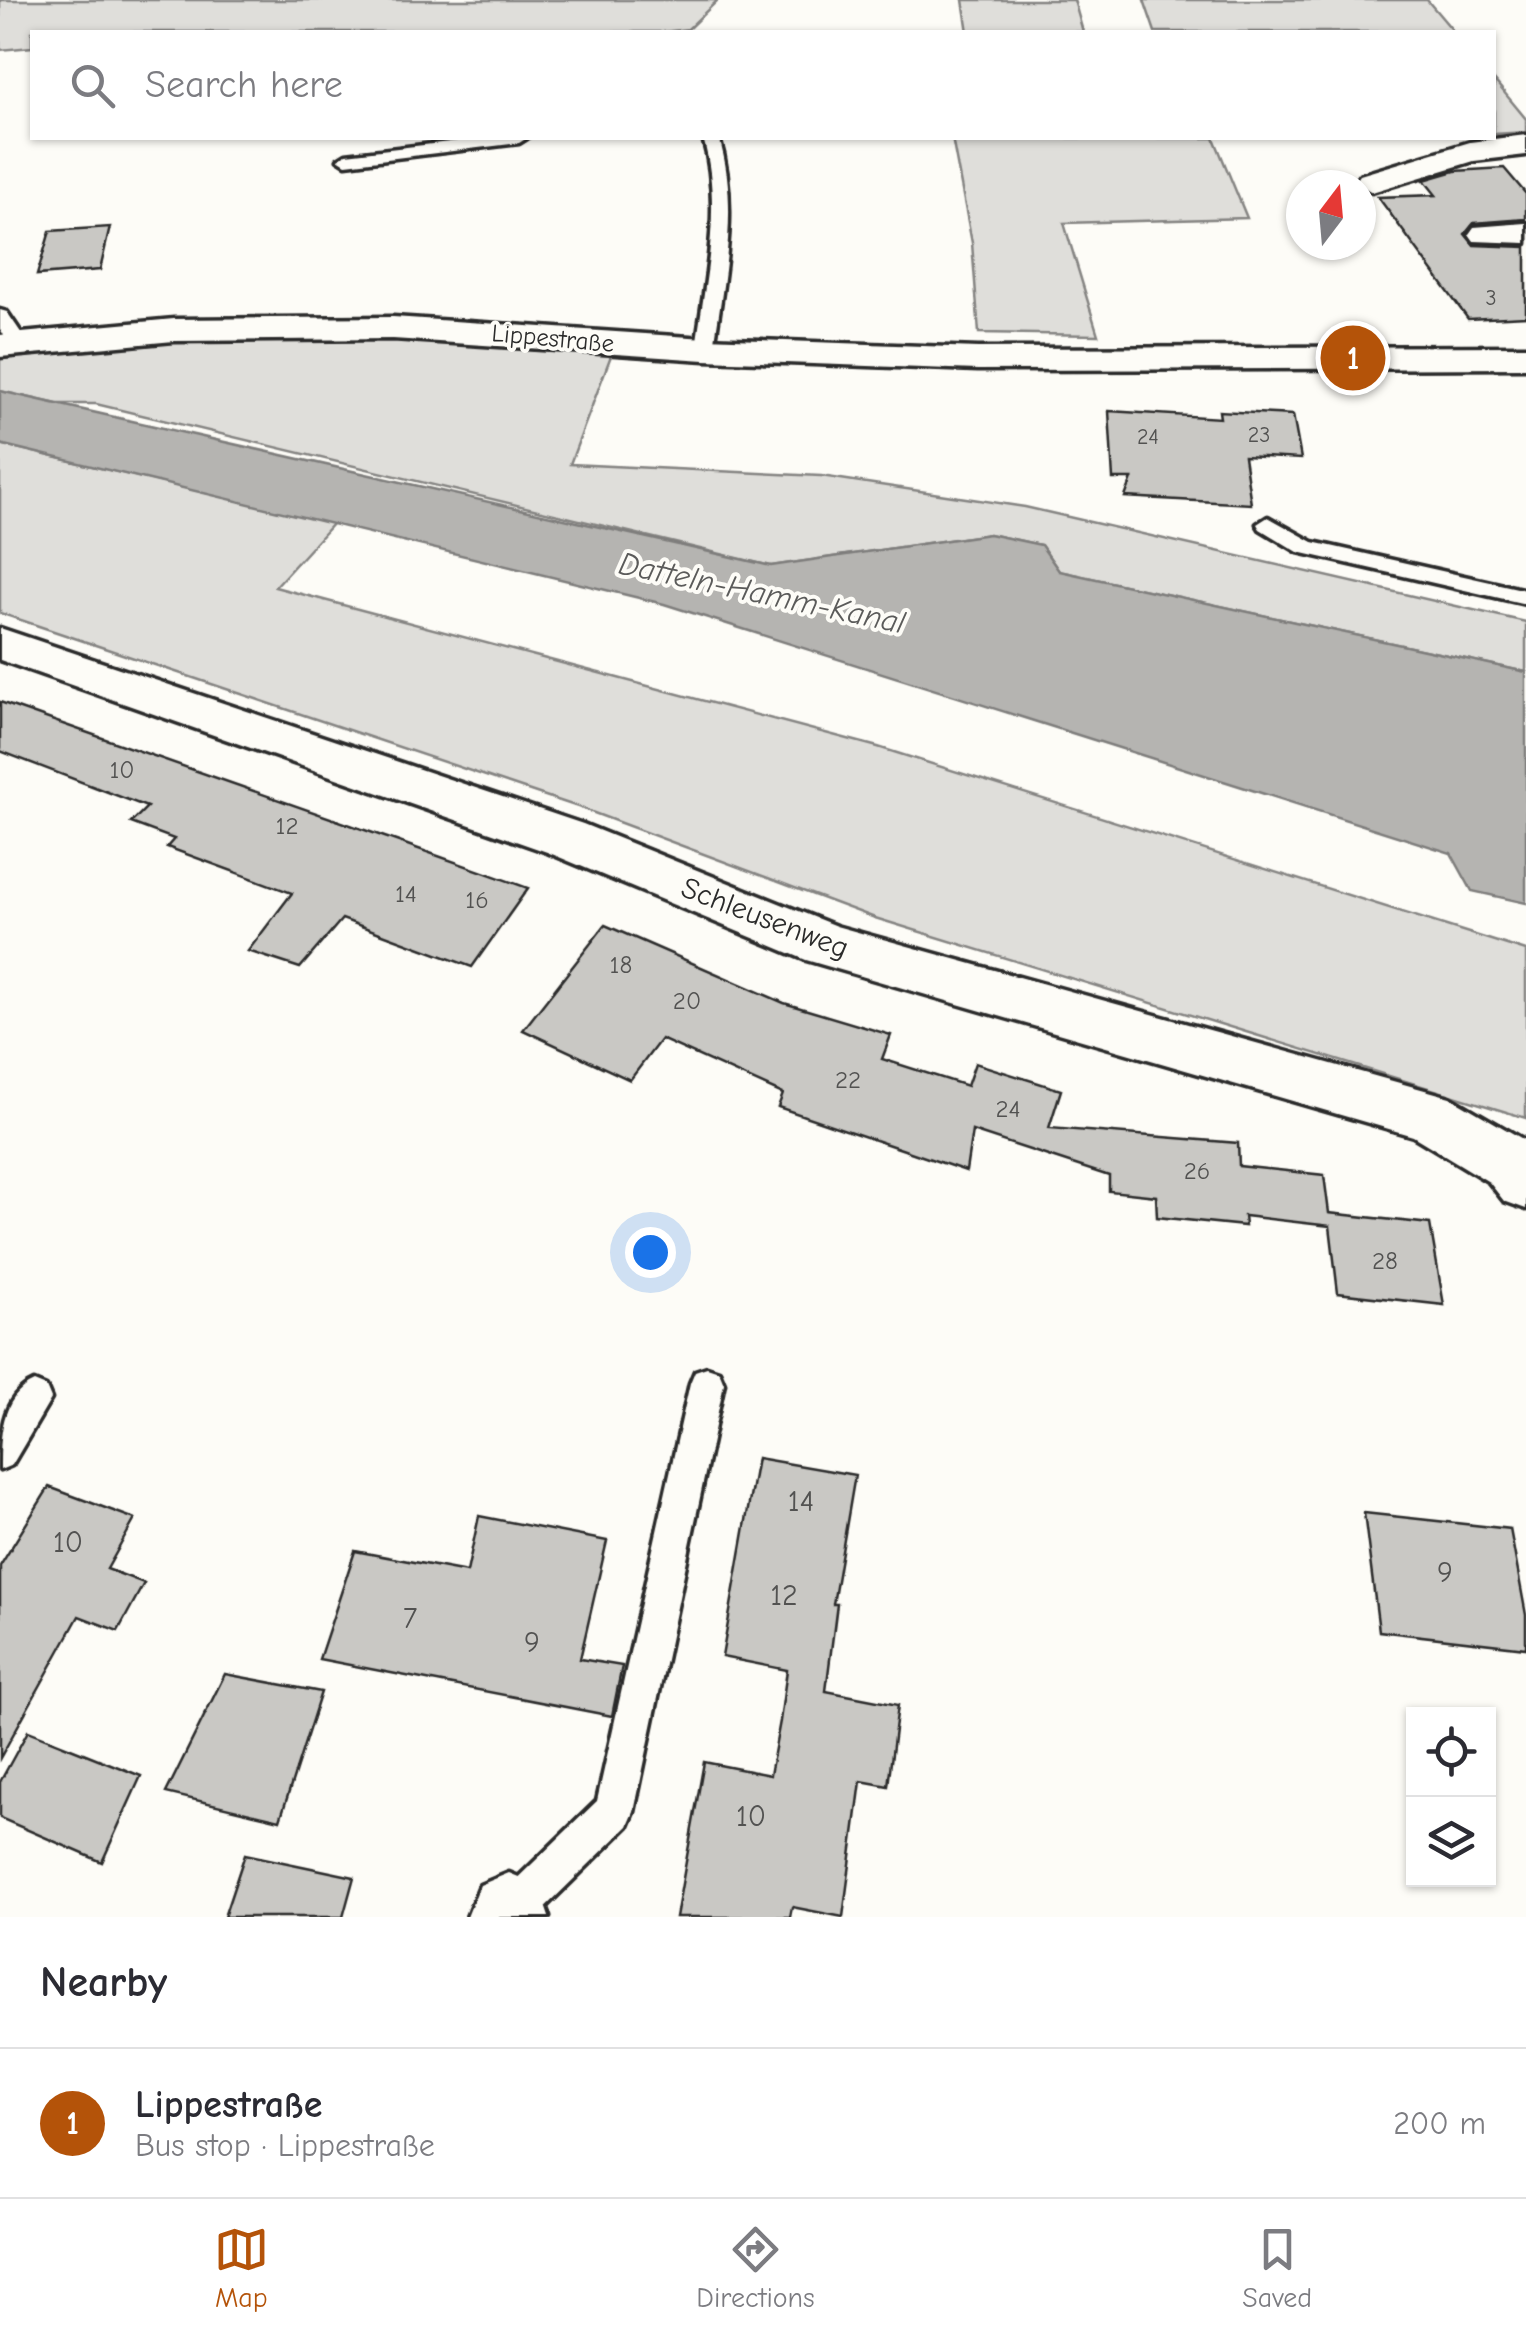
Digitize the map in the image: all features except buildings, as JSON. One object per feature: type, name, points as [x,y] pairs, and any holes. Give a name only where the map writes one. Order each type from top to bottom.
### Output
[{"type":"main road","points":[[1376,181],[1470,152],[1526,144]]},
{"type":"main road","points":[[1486,234],[1526,233]]},
{"type":"main road","name":"Lippestraße","points":[[6,335],[393,328],[705,349],[1080,360],[1526,357]]},
{"type":"main road","name":"Schleusenweg","points":[[0,643],[565,838],[825,945],[1428,1115],[1510,1163],[1526,1182]]},
{"type":"lane","points":[[346,158],[502,140]]},
{"type":"lane","points":[[705,349],[720,196],[718,154],[712,140]]},
{"type":"lane","points":[[1268,524],[1306,547],[1526,596]]},
{"type":"lane","points":[[509,1916],[614,1812],[707,1383]]},
{"type":"lane","points":[[0,1453],[34,1399]]},
{"type":"shaded area","points":[[0,0],[718,0],[688,29],[680,30],[30,30],[30,47],[0,50]]},
{"type":"shaded area","points":[[963,0],[1074,0],[1082,30],[968,30]]},
{"type":"shaded area","points":[[1144,0],[1427,0],[1452,30],[1154,30]]},
{"type":"shaded area","points":[[1496,82],[1526,119],[1526,132],[1496,134]]},
{"type":"shaded area","points":[[952,140],[1215,140],[1247,218],[1064,223],[1098,335],[979,333],[972,243]]},
{"type":"shaded area","points":[[198,333],[615,345],[570,464],[821,476],[1025,507],[1526,622],[1526,672],[1059,571],[1041,545],[989,534],[771,566],[96,404],[57,404],[0,391],[0,352]]},
{"type":"shaded area","points":[[0,444],[333,523],[275,587],[878,747],[1526,951],[1526,1118],[875,918],[578,807],[0,613]]},
{"type":"water","name":"Datteln-Hamm-Kanal","points":[[0,391],[771,566],[989,534],[1041,545],[1059,571],[1526,672],[1526,903],[1472,891],[1451,853],[664,604],[0,444]]},
{"type":"place","name":"Lippestraße","points":[[1353,358]]}]
